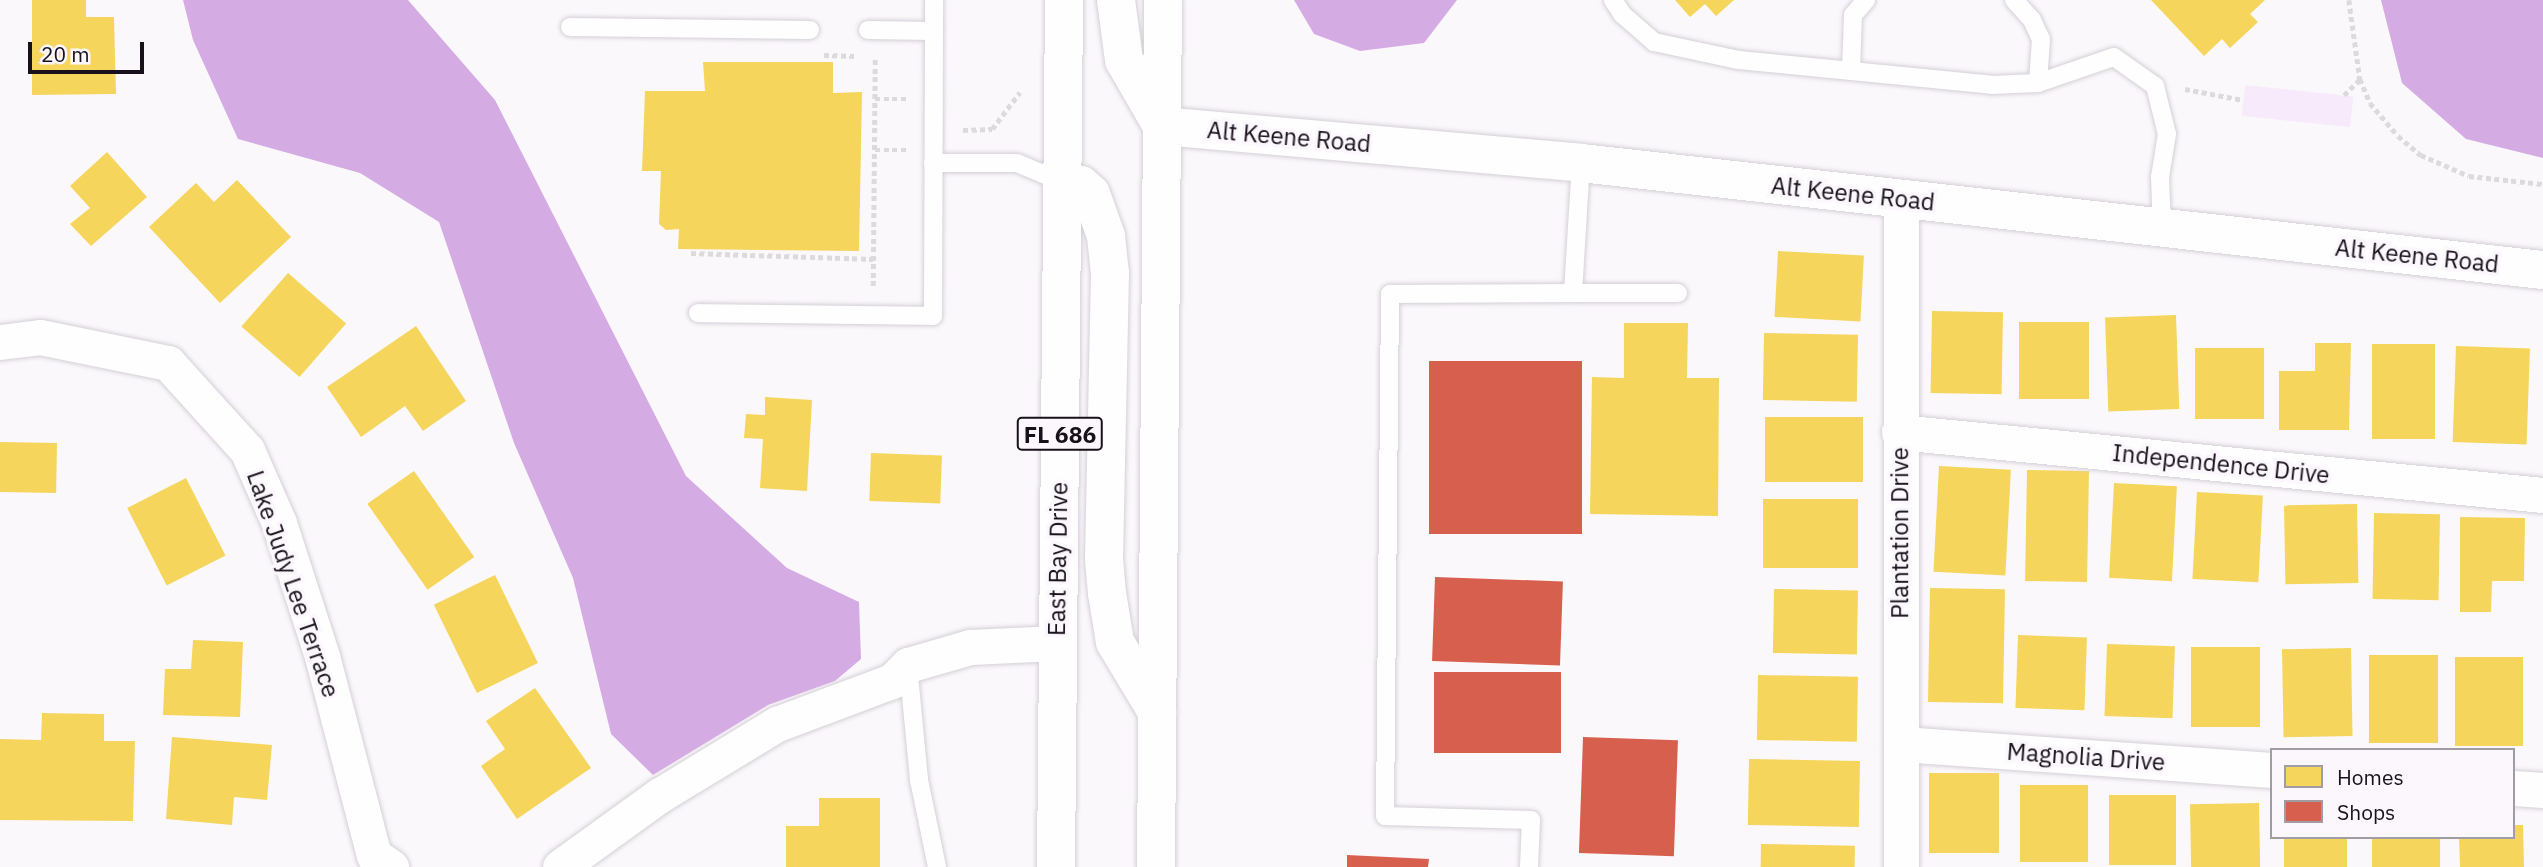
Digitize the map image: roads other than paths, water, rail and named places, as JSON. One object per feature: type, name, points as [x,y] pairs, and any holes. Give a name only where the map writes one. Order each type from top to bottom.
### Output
[{"type":"main road","name":"East Bay Drive","points":[[1056,867],[1063,0]]},
{"type":"main road","points":[[1116,0],[1124,60],[1163,126]]},
{"type":"main road","points":[[1156,867],[1163,0]]},
{"type":"main road","name":"Alt Keene Road","points":[[1163,126],[1581,163],[2543,270]]},
{"type":"main road","points":[[1062,182],[1081,185],[1091,194],[1107,236],[1110,274],[1107,593],[1115,642],[1157,712]]},
{"type":"street","name":"Plantation Drive","points":[[1901,200],[1901,867]]},
{"type":"street","name":"Lake Judy Lee Terrace","points":[[0,342],[40,337],[168,363],[247,450],[279,523],[322,656],[373,855],[391,867]]},
{"type":"street","name":"Independence Drive","points":[[1899,432],[2543,495]]},
{"type":"street","points":[[560,867],[660,795],[777,724],[892,681],[908,665],[970,647],[1057,643]]},
{"type":"street","name":"Magnolia Drive","points":[[1901,744],[2270,771]]},
{"type":"street","points":[[2515,788],[2543,790]]},
{"type":"lane","points":[[698,313],[933,316],[934,0]]},
{"type":"lane","points":[[1612,0],[1622,14],[1654,42],[1739,60],[1992,85],[2038,83],[2114,57],[2155,86],[2167,134],[2160,177],[2162,228]]},
{"type":"lane","points":[[1852,70],[1853,15],[1866,0]]},
{"type":"lane","points":[[2014,0],[2032,20],[2041,39],[2038,83]]},
{"type":"lane","points":[[570,27],[810,30]]},
{"type":"lane","points":[[868,30],[934,31]]},
{"type":"lane","points":[[933,163],[1017,163],[1062,182]]},
{"type":"lane","points":[[1573,293],[1581,163]]},
{"type":"lane","points":[[1529,867],[1531,820],[1385,816],[1390,294],[1678,293]]},
{"type":"lane","points":[[908,665],[919,780],[937,867]]}]
